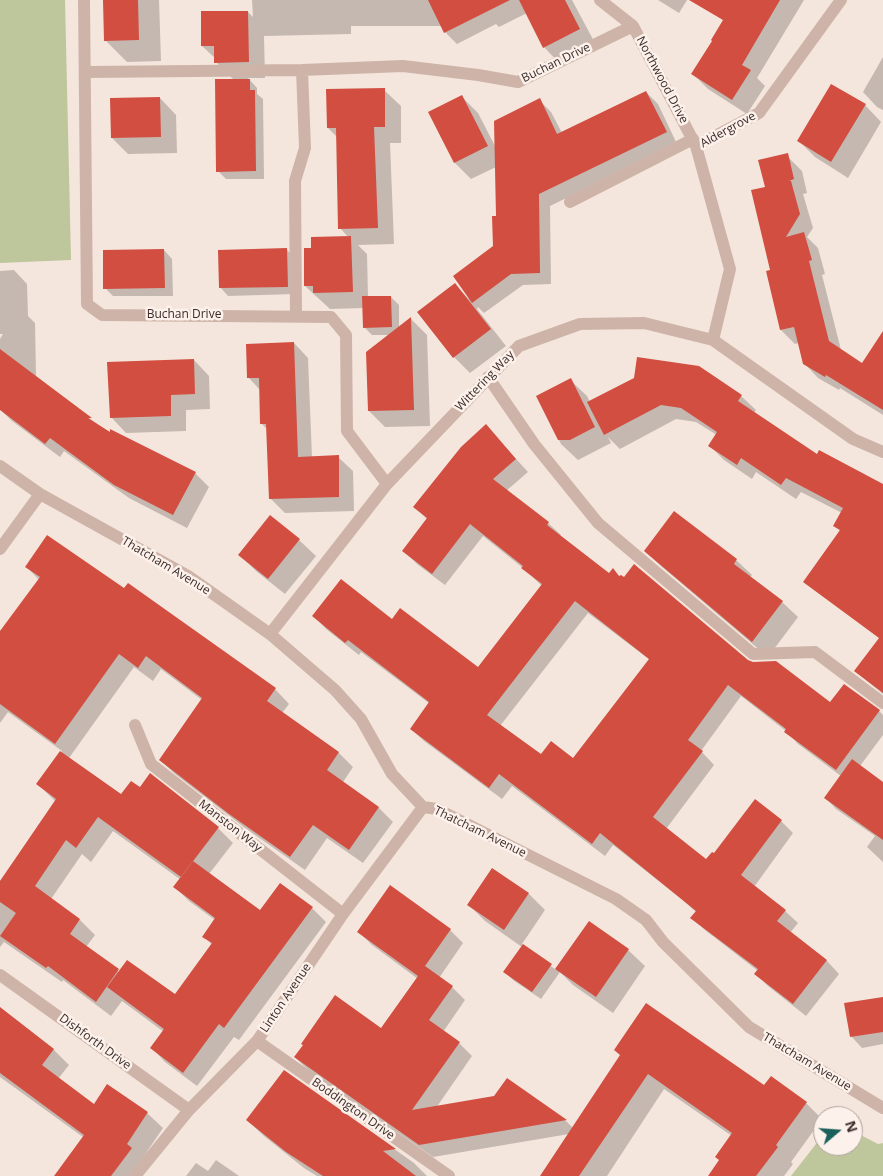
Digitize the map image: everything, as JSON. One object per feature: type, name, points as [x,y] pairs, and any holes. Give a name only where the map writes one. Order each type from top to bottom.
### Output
[{"type":"street","name":"Buchan Drive","points":[[84,0],[87,304],[102,315],[331,317],[346,335],[347,431],[387,484]]},
{"type":"street","name":"Northwood Drive","points":[[600,0],[633,26],[695,143]]},
{"type":"street","name":"Aldergrove","points":[[713,340],[730,269],[695,143],[759,113],[841,0]]},
{"type":"street","name":"Buchan Drive","points":[[86,72],[302,70],[403,66],[518,82],[633,26]]},
{"type":"street","points":[[296,316],[295,180],[305,148],[302,70]]},
{"type":"street","points":[[570,202],[695,143]]},
{"type":"street","name":"Wittering Way","points":[[270,634],[387,484],[519,346],[580,324],[644,323],[713,340],[853,439],[883,452]]},
{"type":"street","points":[[488,377],[534,444],[598,523],[753,654],[815,652],[883,703]]},
{"type":"street","name":"Thatcham Avenue","points":[[0,466],[40,494],[188,576],[270,634],[335,690],[360,719],[392,774],[423,807],[437,809],[616,900],[646,920],[663,942],[749,1027],[883,1108]]},
{"type":"street","points":[[0,549],[40,494]]},
{"type":"street","name":"Manston Way","points":[[135,725],[151,764],[343,914]]},
{"type":"street","name":"Linton Avenue","points":[[135,1176],[189,1110],[257,1041],[343,914],[423,807]]},
{"type":"street","name":"Dishforth Drive","points":[[0,975],[189,1110]]},
{"type":"street","name":"Boddington Drive","points":[[257,1041],[449,1176]]},
{"type":"green space","points":[[0,0],[65,0],[71,260],[0,263]]},
{"type":"green space","points":[[863,1136],[878,1144],[883,1143],[883,1176],[791,1176],[813,1148],[813,1156],[863,1156]]},
{"type":"building","points":[[103,0],[138,0],[139,40],[104,41]]},
{"type":"building","points":[[428,0],[510,0],[444,33]]},
{"type":"building","points":[[519,0],[565,0],[580,29],[543,48]]},
{"type":"building","points":[[689,0],[780,0],[742,65],[751,70],[732,100],[691,74],[723,20]]},
{"type":"building","points":[[201,11],[248,11],[249,62],[214,63],[214,46],[201,46]]},
{"type":"building","points":[[215,79],[250,79],[250,90],[255,90],[256,171],[216,172]]},
{"type":"building","points":[[831,84],[866,104],[831,162],[797,141]]},
{"type":"building","points":[[385,88],[385,127],[374,127],[378,228],[338,229],[336,128],[327,128],[326,89]]},
{"type":"building","points":[[646,91],[667,132],[539,194],[540,273],[511,274],[472,303],[453,276],[493,246],[492,216],[496,216],[494,121],[540,98],[557,134]]},
{"type":"building","points":[[462,95],[488,146],[454,163],[428,112]]},
{"type":"building","points":[[160,97],[161,137],[111,138],[110,98]]},
{"type":"building","points":[[788,153],[794,179],[789,181],[791,181],[800,214],[786,237],[804,232],[812,260],[809,261],[829,341],[862,363],[883,331],[883,410],[826,375],[825,377],[803,364],[794,327],[780,330],[766,271],[770,270],[751,190],[765,187],[758,160]]},
{"type":"building","points":[[351,236],[353,292],[313,293],[313,286],[304,286],[304,248],[311,248],[311,237]]},
{"type":"building","points":[[287,248],[288,287],[219,288],[218,250]]},
{"type":"building","points":[[164,249],[165,288],[103,289],[103,250]]},
{"type":"building","points":[[455,283],[491,329],[453,358],[417,312]]},
{"type":"building","points":[[362,296],[391,296],[392,327],[363,328]]},
{"type":"building","points":[[411,317],[414,410],[368,411],[366,352]]},
{"type":"building","points":[[294,342],[298,457],[339,455],[339,497],[269,499],[266,424],[260,424],[259,378],[247,378],[246,344]]},
{"type":"building","points":[[0,349],[92,418],[88,418],[110,432],[110,429],[196,472],[173,515],[114,485],[50,438],[45,444],[0,410]]},
{"type":"building","points":[[637,357],[699,366],[742,395],[738,401],[817,454],[819,450],[883,484],[883,693],[854,671],[879,638],[803,582],[840,530],[833,526],[843,508],[786,478],[781,485],[741,458],[737,465],[708,446],[717,432],[681,408],[661,405],[604,435],[587,402],[634,378]]},
{"type":"building","points":[[194,359],[195,394],[171,395],[171,416],[110,418],[107,362]]},
{"type":"building","points":[[571,378],[595,427],[570,440],[558,440],[536,396]]},
{"type":"building","points":[[486,424],[516,459],[493,479],[549,522],[547,525],[609,573],[613,568],[619,576],[624,577],[634,564],[748,660],[753,662],[776,661],[830,702],[844,684],[880,710],[836,770],[784,732],[786,729],[728,685],[688,740],[703,751],[653,817],[706,859],[712,852],[714,853],[755,799],[782,820],[741,875],[786,910],[777,921],[827,960],[793,1004],[754,974],[758,969],[690,918],[696,911],[600,833],[592,844],[499,774],[489,788],[410,729],[429,702],[348,640],[345,643],[312,616],[341,579],[392,619],[400,608],[478,667],[542,584],[521,568],[523,566],[470,524],[432,574],[402,551],[427,518],[413,507],[461,447]],"holes":[[[575,601],[649,659],[573,758],[551,741],[541,754],[487,715]]]},
{"type":"building","points":[[674,511],[737,559],[734,564],[783,601],[752,642],[644,551]]},
{"type":"building","points":[[270,515],[300,539],[268,579],[238,555]]},
{"type":"building","points":[[47,535],[124,588],[128,583],[276,688],[267,701],[339,752],[327,770],[379,807],[349,850],[313,825],[290,857],[229,814],[159,760],[202,698],[146,656],[138,668],[119,654],[55,744],[0,704],[0,631],[40,577],[25,567]]},
{"type":"building","points":[[60,751],[121,794],[131,781],[140,787],[150,773],[219,827],[181,877],[98,817],[76,848],[66,840],[35,886],[80,919],[70,934],[119,969],[96,1002],[48,966],[46,968],[0,936],[16,913],[0,902],[0,881],[56,799],[36,784]]},
{"type":"building","points":[[852,759],[883,782],[883,840],[824,798]]},
{"type":"building","points":[[193,861],[260,910],[280,883],[313,907],[224,1028],[219,1024],[183,1073],[150,1048],[164,1029],[107,987],[127,960],[175,994],[212,943],[202,937],[215,918],[173,887]]},
{"type":"building","points":[[492,868],[529,893],[504,930],[467,905]]},
{"type":"building","points":[[390,885],[451,929],[425,966],[453,986],[429,1020],[460,1042],[412,1110],[494,1096],[507,1078],[567,1120],[419,1145],[294,1057],[335,995],[381,1028],[418,976],[357,932]]},
{"type":"building","points":[[589,921],[629,949],[596,997],[555,969]]},
{"type":"building","points":[[523,944],[552,964],[532,992],[503,972]]},
{"type":"building","points":[[883,997],[883,1032],[850,1037],[844,1003]]},
{"type":"building","points":[[646,1003],[764,1085],[771,1076],[807,1102],[776,1145],[778,1147],[756,1176],[708,1176],[719,1160],[715,1157],[732,1133],[648,1074],[579,1176],[540,1176],[620,1055],[614,1050]]},
{"type":"building","points":[[0,1007],[54,1049],[42,1065],[94,1104],[107,1084],[148,1112],[127,1144],[132,1148],[111,1176],[54,1176],[84,1135],[0,1073]]},
{"type":"building","points":[[284,1070],[396,1149],[383,1151],[416,1176],[323,1176],[286,1152],[246,1120]]}]
